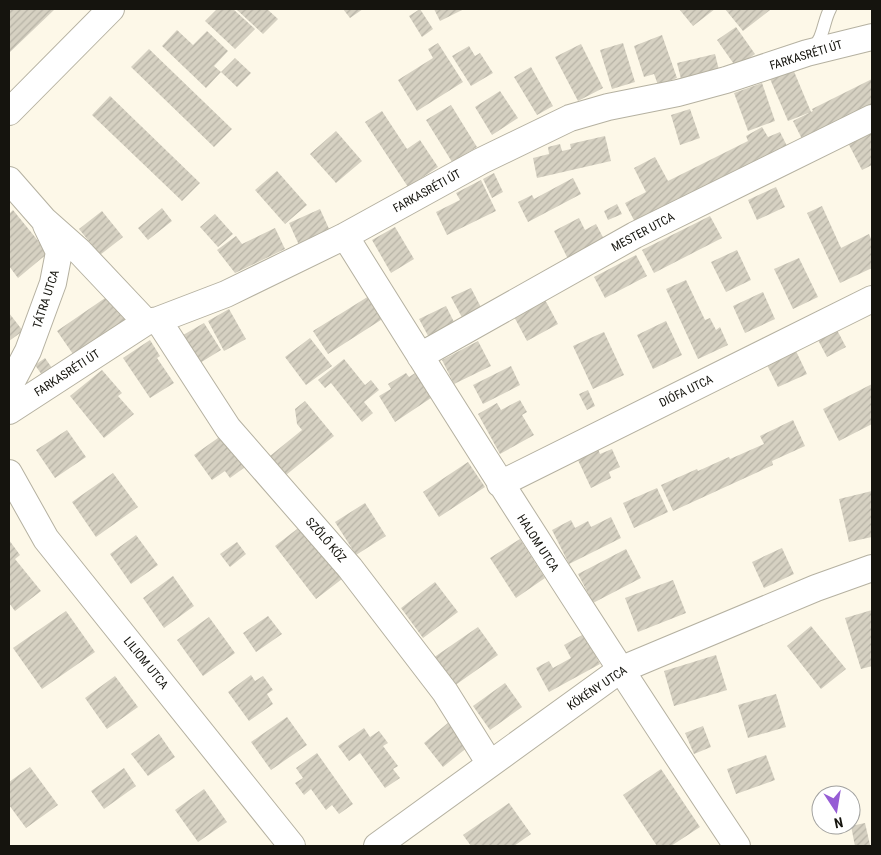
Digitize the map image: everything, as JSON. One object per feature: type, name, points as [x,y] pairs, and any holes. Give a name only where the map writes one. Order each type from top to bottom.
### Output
[{"type":"street","points":[[9,112],[111,9]]},
{"type":"street","name":"FARKASRÉTI ÚT","points":[[9,411],[18,387],[152,321],[226,294],[345,236],[481,161],[570,118],[608,107],[678,93],[726,80],[822,43],[872,37]]},
{"type":"street","name":"MESTER UTCA","points":[[420,356],[635,235],[872,118]]},
{"type":"street","name":"TÁTRA UTCA","points":[[9,180],[44,220],[152,321]]},
{"type":"street","name":"TÁTRA UTCA","points":[[18,387],[28,351],[53,283],[59,252],[44,220]]},
{"type":"street","name":"HALOM UTCA","points":[[345,236],[500,484],[737,846]]},
{"type":"street","name":"DIÓFA UTCA","points":[[500,484],[872,299]]},
{"type":"street","name":"SZŐLŐ KÖZ","points":[[152,321],[228,428],[350,568],[445,692],[490,764]]},
{"type":"street","name":"LILIOM UTCA","points":[[9,473],[46,539],[292,846]]},
{"type":"street","name":"KÖKÉNY UTCA","points":[[377,846],[620,670],[816,588],[872,568]]},
{"type":"lane","points":[[822,43],[828,10]]},
{"type":"building","points":[[9,9],[55,9],[9,53]]},
{"type":"building","points":[[217,9],[233,9],[255,29],[235,49],[205,21]]},
{"type":"building","points":[[236,9],[267,9],[278,19],[263,34]]},
{"type":"building","points":[[343,9],[363,9],[350,18]]},
{"type":"building","points":[[420,9],[433,29],[422,37],[409,16]]},
{"type":"building","points":[[434,9],[464,9],[440,21]]},
{"type":"building","points":[[679,9],[715,9],[693,26]]},
{"type":"building","points":[[725,9],[769,9],[770,10],[743,31]]},
{"type":"building","points":[[736,27],[755,54],[736,67],[717,40]]},
{"type":"building","points":[[177,30],[193,45],[207,31],[228,51],[214,66],[221,72],[206,88],[162,46]]},
{"type":"building","points":[[662,35],[677,78],[658,85],[654,74],[644,77],[634,46]]},
{"type":"building","points":[[438,43],[463,82],[417,111],[398,80],[433,58],[428,49]]},
{"type":"building","points":[[623,43],[635,82],[612,89],[600,50]]},
{"type":"building","points":[[581,44],[603,88],[578,101],[555,57]]},
{"type":"building","points":[[469,46],[475,56],[480,53],[493,73],[471,86],[452,56]]},
{"type":"building","points":[[149,49],[232,129],[214,147],[131,67]]},
{"type":"building","points":[[715,54],[720,74],[682,83],[677,63]]},
{"type":"building","points":[[235,58],[251,73],[237,87],[221,72]]},
{"type":"building","points":[[531,67],[553,106],[537,115],[514,77]]},
{"type":"building","points":[[793,69],[811,112],[788,121],[770,79]]},
{"type":"building","points":[[872,79],[872,112],[803,141],[793,121],[813,111],[812,109]]},
{"type":"building","points":[[762,83],[775,121],[748,131],[734,93]]},
{"type":"building","points":[[500,91],[518,118],[492,135],[475,107]]},
{"type":"building","points":[[110,96],[200,183],[182,201],[92,115]]},
{"type":"building","points":[[451,105],[477,147],[452,162],[426,120]]},
{"type":"building","points":[[690,109],[700,138],[680,145],[671,115]]},
{"type":"building","points":[[382,111],[407,149],[420,140],[438,167],[408,187],[365,122]]},
{"type":"building","points":[[762,127],[768,137],[780,132],[789,150],[637,226],[625,203],[646,192],[634,168],[655,157],[668,181],[748,141],[746,136]]},
{"type":"building","points":[[872,129],[872,165],[862,170],[847,141]]},
{"type":"building","points":[[336,131],[362,161],[336,183],[310,154]]},
{"type":"building","points":[[605,136],[611,161],[537,178],[533,158],[549,154],[548,147],[560,144],[562,151],[571,149],[570,144]]},
{"type":"building","points":[[277,171],[307,205],[285,224],[255,190]]},
{"type":"building","points":[[494,173],[503,192],[492,198],[483,179]]},
{"type":"building","points":[[573,178],[581,194],[528,222],[518,202],[532,195],[534,199]]},
{"type":"building","points":[[481,180],[496,211],[447,235],[436,212],[460,200],[456,193]]},
{"type":"building","points":[[776,187],[785,207],[757,220],[748,200]]},
{"type":"building","points":[[617,204],[622,214],[608,220],[604,211]]},
{"type":"building","points":[[822,206],[841,248],[869,234],[872,241],[872,268],[840,283],[807,213]]},
{"type":"building","points":[[162,208],[172,221],[148,240],[138,228]]},
{"type":"building","points":[[320,209],[330,231],[299,245],[289,223]]},
{"type":"building","points":[[13,210],[48,253],[18,278],[9,266],[9,214]]},
{"type":"building","points":[[102,211],[123,237],[100,255],[79,229]]},
{"type":"building","points":[[215,214],[233,234],[218,247],[200,227]]},
{"type":"building","points":[[710,216],[722,238],[654,273],[642,250]]},
{"type":"building","points":[[579,218],[585,230],[596,224],[606,243],[569,261],[554,231]]},
{"type":"building","points":[[395,227],[414,259],[391,273],[372,240]]},
{"type":"building","points":[[275,228],[285,249],[235,273],[217,250],[236,236],[242,244]]},
{"type":"building","points":[[737,250],[751,280],[726,292],[711,262]]},
{"type":"building","points":[[636,255],[647,276],[605,298],[594,277]]},
{"type":"building","points":[[799,258],[818,297],[793,309],[774,269]]},
{"type":"building","points":[[686,280],[705,320],[710,318],[716,330],[720,327],[728,345],[698,359],[666,289]]},
{"type":"building","points":[[471,288],[484,313],[465,323],[451,297]]},
{"type":"building","points":[[763,292],[775,319],[745,333],[733,306]]},
{"type":"building","points":[[108,296],[126,321],[75,357],[57,331]]},
{"type":"building","points":[[369,296],[384,318],[328,354],[313,331]]},
{"type":"building","points":[[543,296],[558,324],[527,341],[512,313]]},
{"type":"building","points":[[446,306],[459,332],[433,345],[419,319]]},
{"type":"building","points":[[229,309],[246,339],[224,351],[208,321]]},
{"type":"building","points":[[9,313],[23,331],[9,341]]},
{"type":"building","points":[[666,321],[682,355],[653,369],[637,335]]},
{"type":"building","points":[[204,323],[221,350],[195,366],[178,338]]},
{"type":"building","points":[[837,330],[846,347],[827,357],[818,340]]},
{"type":"building","points":[[604,332],[624,375],[593,389],[573,346]]},
{"type":"building","points":[[310,338],[332,366],[306,385],[285,357]]},
{"type":"building","points":[[150,340],[160,356],[157,358],[174,383],[150,398],[123,358]]},
{"type":"building","points":[[478,341],[491,366],[454,384],[442,360]]},
{"type":"building","points":[[795,349],[807,374],[778,387],[766,363]]},
{"type":"building","points":[[45,358],[52,368],[42,375],[35,365]]},
{"type":"building","points":[[344,359],[365,385],[371,380],[379,390],[364,402],[373,413],[362,422],[331,383],[325,388],[318,380]]},
{"type":"building","points":[[511,366],[520,385],[483,404],[473,385]]},
{"type":"building","points":[[102,370],[122,393],[118,396],[134,414],[104,438],[70,396]]},
{"type":"building","points":[[418,371],[434,396],[395,422],[379,396],[391,389],[388,384],[406,373],[409,377]]},
{"type":"building","points":[[872,384],[872,424],[839,441],[823,409]]},
{"type":"building","points":[[588,390],[595,406],[587,410],[579,394]]},
{"type":"building","points":[[520,400],[527,412],[522,415],[534,435],[500,454],[478,414],[497,403],[501,410]]},
{"type":"building","points":[[305,401],[334,436],[286,475],[270,456],[302,430],[297,424],[295,409]]},
{"type":"building","points":[[793,420],[805,446],[772,461],[773,465],[673,511],[661,485],[697,469],[698,471],[764,444],[760,436]]},
{"type":"building","points":[[67,430],[86,457],[55,478],[36,450]]},
{"type":"building","points":[[225,433],[248,465],[230,478],[225,471],[212,480],[194,455]]},
{"type":"building","points":[[598,449],[600,454],[612,449],[620,467],[609,472],[611,478],[591,488],[577,458]]},
{"type":"building","points":[[468,462],[485,487],[439,517],[423,492]]},
{"type":"building","points":[[113,473],[138,507],[96,537],[72,502]]},
{"type":"building","points":[[657,488],[668,512],[634,528],[623,503]]},
{"type":"building","points":[[872,491],[872,537],[849,542],[839,499]]},
{"type":"building","points":[[365,503],[386,536],[356,555],[335,522]]},
{"type":"building","points":[[611,517],[621,538],[569,564],[552,530],[571,520],[575,528],[588,521],[591,527]]},
{"type":"building","points":[[301,526],[342,579],[316,599],[275,546]]},
{"type":"building","points":[[136,535],[158,565],[131,584],[110,554]]},
{"type":"building","points":[[520,539],[545,578],[516,598],[490,558]]},
{"type":"building","points":[[9,540],[20,555],[15,559],[41,591],[15,611],[9,603]]},
{"type":"building","points":[[237,542],[246,554],[230,567],[220,554]]},
{"type":"building","points":[[782,548],[794,574],[764,588],[752,562]]},
{"type":"building","points":[[626,549],[641,578],[593,603],[578,574]]},
{"type":"building","points":[[173,576],[194,606],[164,628],[143,598]]},
{"type":"building","points":[[673,580],[686,613],[638,632],[625,598]]},
{"type":"building","points":[[435,582],[458,612],[423,638],[401,608]]},
{"type":"building","points":[[872,610],[872,666],[861,669],[845,618]]},
{"type":"building","points":[[66,611],[95,652],[42,689],[13,648]]},
{"type":"building","points":[[268,616],[282,634],[256,652],[243,633]]},
{"type":"building","points":[[209,617],[235,653],[203,676],[177,640]]},
{"type":"building","points":[[811,626],[846,669],[821,689],[787,646]]},
{"type":"building","points":[[478,627],[498,655],[454,686],[433,658]]},
{"type":"building","points":[[584,634],[600,664],[549,692],[536,668],[549,661],[553,668],[571,658],[564,645]]},
{"type":"building","points":[[716,655],[727,690],[674,706],[664,671]]},
{"type":"building","points":[[251,675],[255,681],[263,676],[273,690],[267,694],[273,704],[249,721],[228,692]]},
{"type":"building","points":[[115,676],[138,707],[107,729],[85,698]]},
{"type":"building","points":[[505,683],[522,707],[490,730],[473,706]]},
{"type":"building","points":[[776,694],[786,727],[748,738],[738,705]]},
{"type":"building","points":[[287,717],[307,745],[271,770],[251,742]]},
{"type":"building","points":[[449,722],[469,746],[443,767],[424,743]]},
{"type":"building","points":[[703,726],[711,747],[694,754],[685,733]]},
{"type":"building","points":[[364,728],[370,737],[379,731],[388,743],[383,746],[398,766],[393,769],[400,778],[385,788],[360,753],[349,761],[338,746]]},
{"type":"building","points":[[159,734],[175,757],[148,776],[131,754]]},
{"type":"building","points":[[317,753],[353,804],[339,814],[332,805],[326,810],[311,789],[304,795],[295,783],[303,778],[296,768]]},
{"type":"building","points":[[766,755],[775,780],[736,794],[727,769]]},
{"type":"building","points":[[30,767],[58,805],[26,828],[9,805],[9,782]]},
{"type":"building","points":[[124,768],[136,786],[104,809],[91,791]]},
{"type":"building","points":[[661,769],[700,827],[671,846],[657,846],[623,795]]},
{"type":"building","points":[[204,789],[227,822],[198,842],[175,810]]},
{"type":"building","points":[[509,803],[531,834],[514,846],[471,846],[463,835]]},
{"type":"building","points":[[865,823],[870,845],[855,846],[853,835],[861,835],[861,824]]}]
